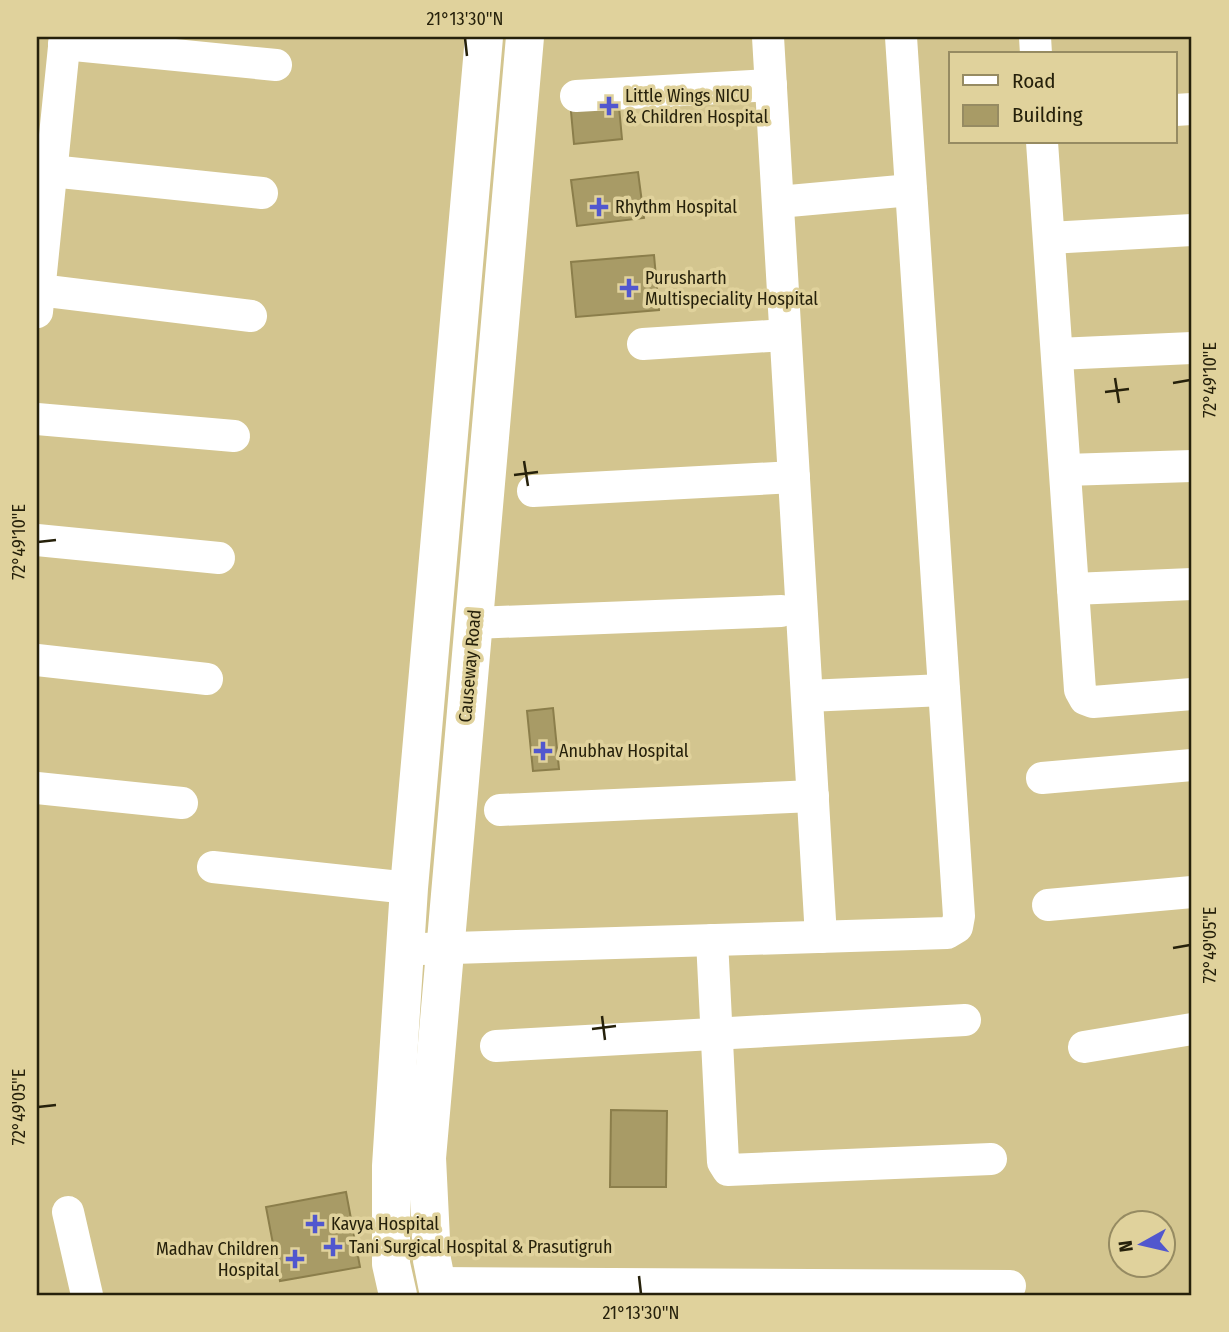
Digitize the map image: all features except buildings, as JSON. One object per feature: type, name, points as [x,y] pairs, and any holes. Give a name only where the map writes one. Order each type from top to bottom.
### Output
[{"type":"main road","points":[[398,1295],[391,1264],[391,1166],[409,888],[484,37]]},
{"type":"main road","name":"Causeway Road","points":[[438,1289],[432,1260],[427,1158],[526,37]]},
{"type":"street","points":[[768,37],[821,937]]},
{"type":"street","points":[[405,948],[446,949],[947,933],[957,927],[959,916],[901,37]]},
{"type":"street","points":[[251,316],[38,301],[65,40],[276,65]]},
{"type":"street","points":[[576,96],[771,85]]},
{"type":"street","points":[[1042,144],[1080,690],[1085,699],[1093,702],[1192,694]]},
{"type":"street","points":[[51,171],[262,193]]},
{"type":"street","points":[[778,202],[911,190]]},
{"type":"street","points":[[1049,238],[1192,230]]},
{"type":"street","points":[[643,344],[785,335]]},
{"type":"street","points":[[1057,354],[1192,348]]},
{"type":"street","points":[[37,419],[234,436]]},
{"type":"street","points":[[1065,470],[1192,466]]},
{"type":"street","points":[[533,491],[794,477]]},
{"type":"street","points":[[37,540],[219,558]]},
{"type":"street","points":[[1073,589],[1192,583]]},
{"type":"street","points":[[474,623],[781,611]]},
{"type":"street","points":[[37,660],[207,679]]},
{"type":"street","points":[[807,696],[944,690]]},
{"type":"street","points":[[1042,778],[1192,765]]},
{"type":"street","points":[[37,788],[182,803]]},
{"type":"street","points":[[500,810],[813,796]]},
{"type":"street","points":[[213,867],[409,888]]},
{"type":"street","points":[[1048,905],[1192,892]]},
{"type":"street","points":[[712,940],[723,1162],[728,1170],[992,1159]]},
{"type":"street","points":[[496,1046],[965,1020]]},
{"type":"street","points":[[1084,1047],[1192,1030]]},
{"type":"street","points":[[68,1212],[87,1295]]},
{"type":"street","points":[[438,1289],[1010,1286]]},
{"type":"place","name":"Little Wings NICU & Children Hospital","points":[[609,106]]},
{"type":"place","name":"Rhythm Hospital","points":[[599,207]]},
{"type":"place","name":"Purusharth Multispeciality Hospital","points":[[629,288]]},
{"type":"place","name":"Anubhav Hospital","points":[[543,751]]},
{"type":"place","name":"Kavya Hospital","points":[[315,1224]]},
{"type":"place","name":"Tani Surgical Hospital & Prasutigruh","points":[[333,1247]]},
{"type":"place","name":"Madhav Children Hospital","points":[[295,1259]]}]
